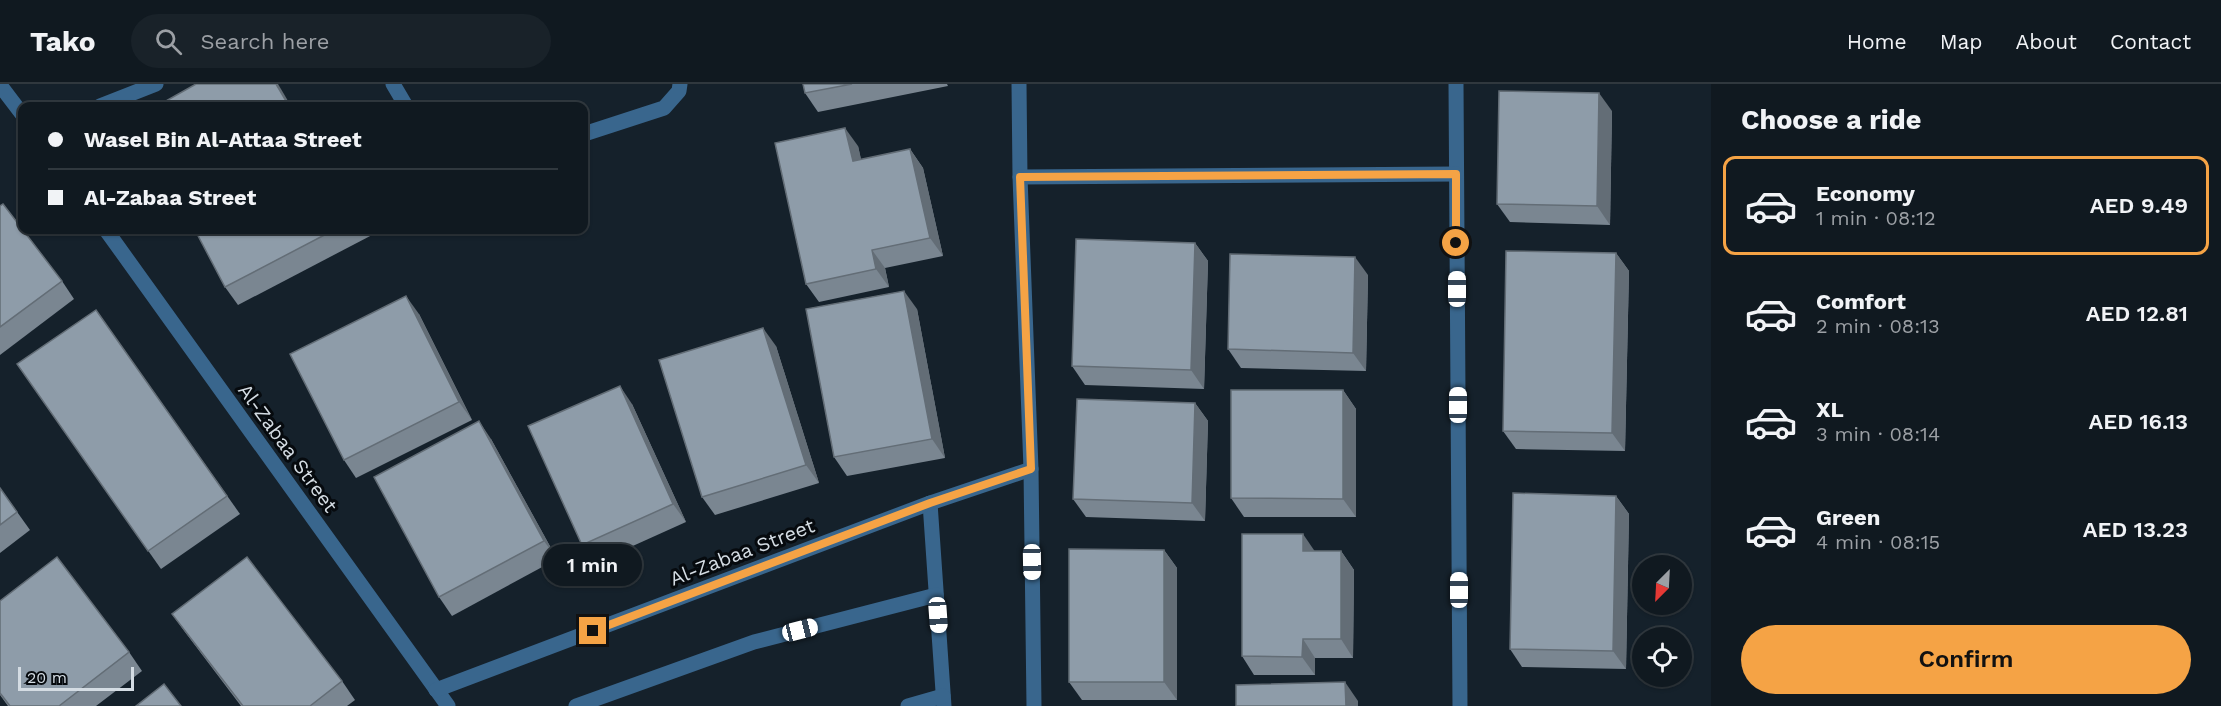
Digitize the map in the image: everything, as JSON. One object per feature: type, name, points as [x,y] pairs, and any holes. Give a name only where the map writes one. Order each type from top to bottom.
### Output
[{"type":"street","points":[[110,102],[156,84]]},
{"type":"street","points":[[393,84],[404,102]]},
{"type":"street","points":[[588,133],[664,108],[679,91],[680,84]]},
{"type":"street","points":[[1019,84],[1020,177],[1031,469],[1034,706]]},
{"type":"street","points":[[1456,84],[1460,706]]},
{"type":"street","points":[[0,85],[18,109]]},
{"type":"street","points":[[1020,177],[1456,174]]},
{"type":"street","name":"Al-Zabaa Street","points":[[109,234],[448,706]]},
{"type":"street","name":"Al-Zabaa Street","points":[[436,690],[930,503],[1031,469]]},
{"type":"street","points":[[908,706],[944,701],[930,503]]},
{"type":"street","points":[[576,706],[754,642],[936,595]]},
{"type":"building","points":[[196,84],[276,84],[287,102],[164,102]]},
{"type":"building","points":[[803,84],[852,84],[805,93]]},
{"type":"building","points":[[1499,91],[1599,93],[1597,206],[1497,204]]},
{"type":"building","points":[[845,128],[853,161],[910,149],[930,238],[872,250],[876,269],[806,284],[775,143]]},
{"type":"building","points":[[3,204],[18,224],[18,234],[26,234],[62,281],[0,327],[0,206]]},
{"type":"building","points":[[197,234],[326,234],[225,287]]},
{"type":"building","points":[[1076,239],[1195,243],[1191,370],[1072,366]]},
{"type":"building","points":[[1506,251],[1616,253],[1612,433],[1503,431]]},
{"type":"building","points":[[1230,254],[1355,257],[1353,353],[1228,349]]},
{"type":"building","points":[[904,291],[932,439],[834,457],[806,309]]},
{"type":"building","points":[[406,296],[459,402],[344,460],[290,354]]},
{"type":"building","points":[[96,310],[227,496],[148,551],[17,364]]},
{"type":"building","points":[[763,328],[806,465],[702,497],[659,360]]},
{"type":"building","points":[[620,386],[673,504],[582,545],[528,426]]},
{"type":"building","points":[[1231,390],[1343,390],[1343,499],[1231,498]]},
{"type":"building","points":[[1077,399],[1195,403],[1192,503],[1073,499]]},
{"type":"building","points":[[479,421],[544,541],[439,597],[374,477]]},
{"type":"building","points":[[0,488],[17,512],[0,525]]},
{"type":"building","points":[[1513,493],[1616,496],[1613,651],[1510,649]]},
{"type":"building","points":[[1242,534],[1303,534],[1303,551],[1341,551],[1341,639],[1303,639],[1302,657],[1242,656]]},
{"type":"building","points":[[1069,549],[1164,550],[1164,682],[1069,682]]},
{"type":"building","points":[[57,557],[129,652],[59,706],[10,706],[0,693],[0,601]]},
{"type":"building","points":[[247,557],[342,681],[310,706],[243,706],[172,614]]},
{"type":"building","points":[[1345,682],[1346,706],[1236,706],[1236,685]]},
{"type":"building","points":[[164,684],[181,706],[136,706]]},
{"type":"route","points":[[593,631],[930,503],[1031,469],[1020,177],[1456,174],[1456,243]]}]
